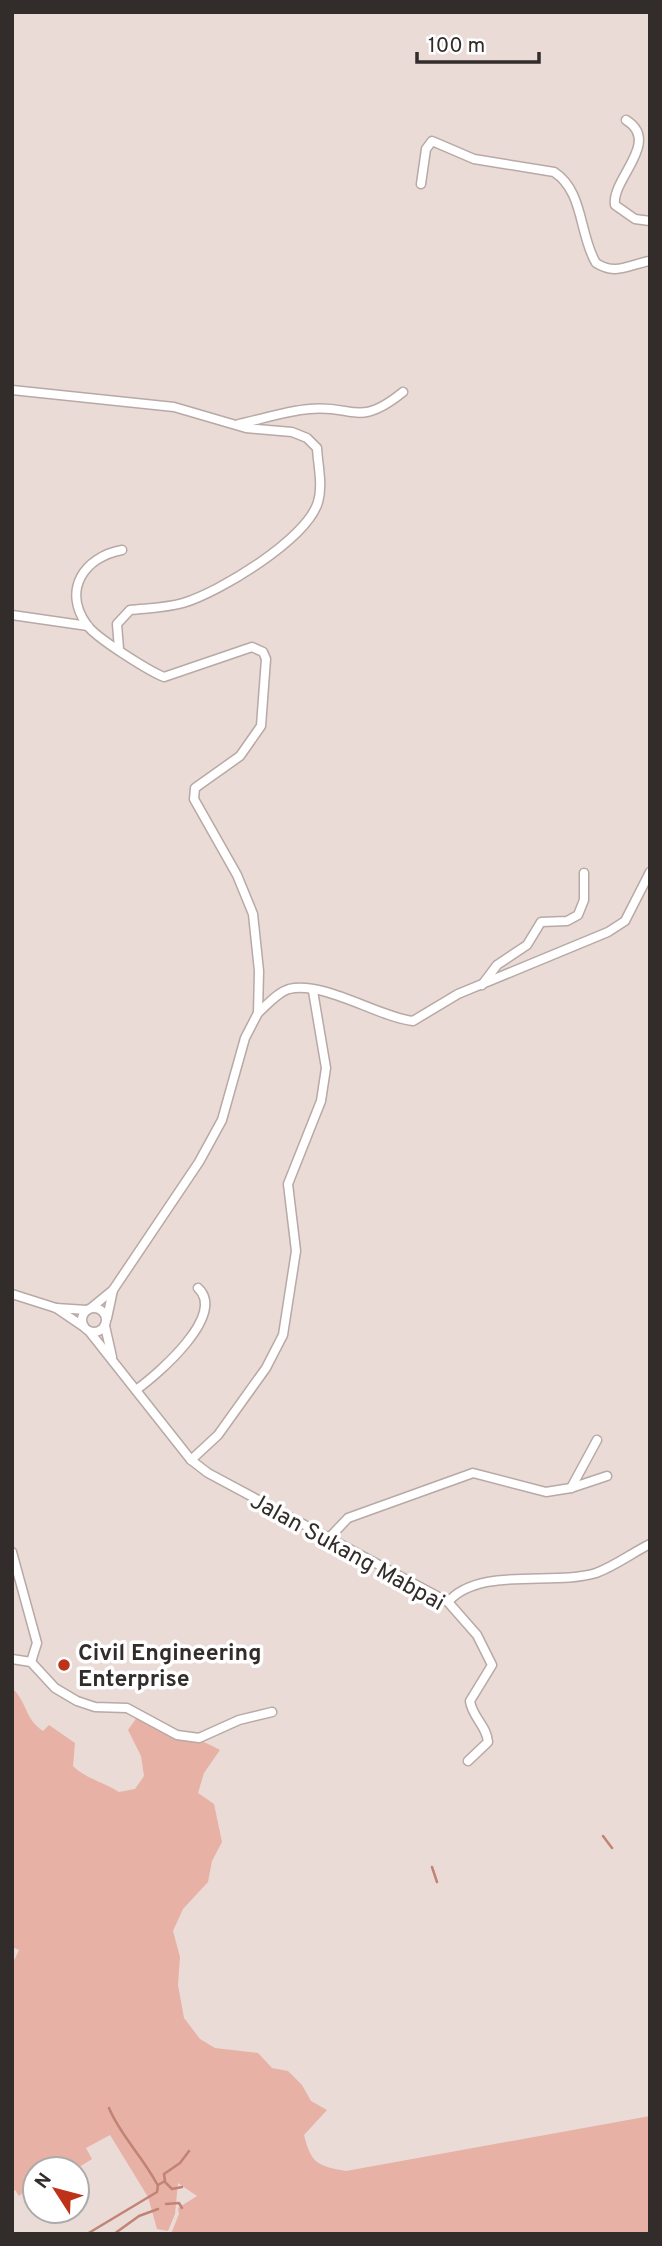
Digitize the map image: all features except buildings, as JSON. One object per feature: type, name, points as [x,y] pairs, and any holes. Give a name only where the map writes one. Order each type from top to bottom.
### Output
[{"type":"street","points":[[626,120],[636,127],[640,138],[638,154],[614,196],[615,205],[621,212],[635,219],[650,221]]},
{"type":"street","points":[[421,184],[426,149],[432,141],[474,159],[554,172],[564,178],[577,205],[596,263],[604,268],[623,270],[650,261]]},
{"type":"street","points":[[12,390],[152,403],[246,428],[301,435],[317,449],[319,500],[313,516],[287,543],[211,592],[159,609],[130,610],[117,624],[119,649]]},
{"type":"street","points":[[239,424],[309,409],[353,414],[372,412],[403,392]]},
{"type":"street","points":[[88,626],[75,598],[80,575],[99,558],[122,550]]},
{"type":"street","points":[[12,615],[88,626],[164,677],[252,647],[263,652],[266,659],[261,726],[240,756],[195,788],[194,799],[237,875],[253,914],[259,971],[258,1013]]},
{"type":"street","points":[[113,1290],[106,1323],[98,1332],[87,1329],[82,1318],[113,1290],[199,1162],[222,1120],[245,1038],[258,1013],[288,989],[338,996],[413,1021],[458,995],[608,932],[625,921],[650,872]]},
{"type":"street","points":[[482,985],[497,965],[527,945],[541,922],[567,921],[579,915],[584,900],[584,873]]},
{"type":"street","points":[[191,1460],[218,1435],[265,1368],[283,1335],[296,1251],[288,1184],[321,1101],[326,1068],[313,991]]},
{"type":"street","points":[[135,1390],[167,1364],[207,1308],[205,1295],[198,1288]]},
{"type":"street","name":"Jalan Sukang Mabpai","points":[[12,1294],[56,1308],[89,1309]]},
{"type":"street","name":"Jalan Sukang Mabpai","points":[[56,1308],[87,1329],[191,1460],[219,1480],[448,1602],[477,1635],[492,1665],[470,1701],[487,1731],[488,1742],[468,1761]]},
{"type":"street","points":[[89,1309],[100,1309],[106,1323]]},
{"type":"street","name":"Jalan Sukang Mabpai","points":[[106,1323],[113,1362]]},
{"type":"street","points":[[571,1488],[597,1440]]},
{"type":"street","points":[[329,1538],[348,1518],[473,1474],[546,1492],[571,1488],[607,1476]]},
{"type":"street","points":[[448,1602],[484,1582],[573,1577],[597,1572],[650,1544]]},
{"type":"street","points":[[12,1552],[37,1643],[31,1662]]},
{"type":"street","points":[[12,1659],[31,1662],[55,1688],[71,1698],[95,1707],[127,1707],[177,1735],[199,1738],[239,1720],[272,1712]]},
{"type":"shaded area","points":[[12,1688],[37,1726],[43,1731],[49,1725],[75,1743],[73,1766],[119,1792],[135,1789],[144,1776],[141,1756],[128,1730],[140,1713],[220,1750],[204,1773],[198,1793],[214,1804],[222,1842],[212,1861],[208,1882],[183,1909],[173,1931],[180,1957],[178,1985],[184,2018],[200,2039],[215,2048],[258,2053],[272,2068],[288,2071],[302,2085],[311,2101],[327,2110],[304,2135],[309,2152],[317,2162],[346,2171],[650,2116],[650,2234],[171,2234],[179,2214],[178,2208],[197,2196],[178,2183],[175,2214],[168,2231],[157,2229],[148,2197],[110,2135],[86,2148],[90,2155],[21,2155],[19,2196],[15,2190],[12,2191],[12,1965],[19,1950],[12,1947]]},
{"type":"waterway","points":[[603,1836],[612,1848]]},
{"type":"waterway","points":[[432,1867],[437,1882]]},
{"type":"waterway","points":[[109,2108],[157,2184]]},
{"type":"waterway","points":[[87,2234],[157,2192],[158,2185],[165,2181],[164,2174],[180,2163],[189,2151]]},
{"type":"waterway","points":[[165,2182],[172,2189],[182,2187]]},
{"type":"waterway","points":[[166,2204],[179,2203],[182,2208]]},
{"type":"waterway","points":[[114,2234],[139,2216],[158,2209]]},
{"type":"place","name":"Civil Engineering Enterprise","points":[[64,1665]]}]
